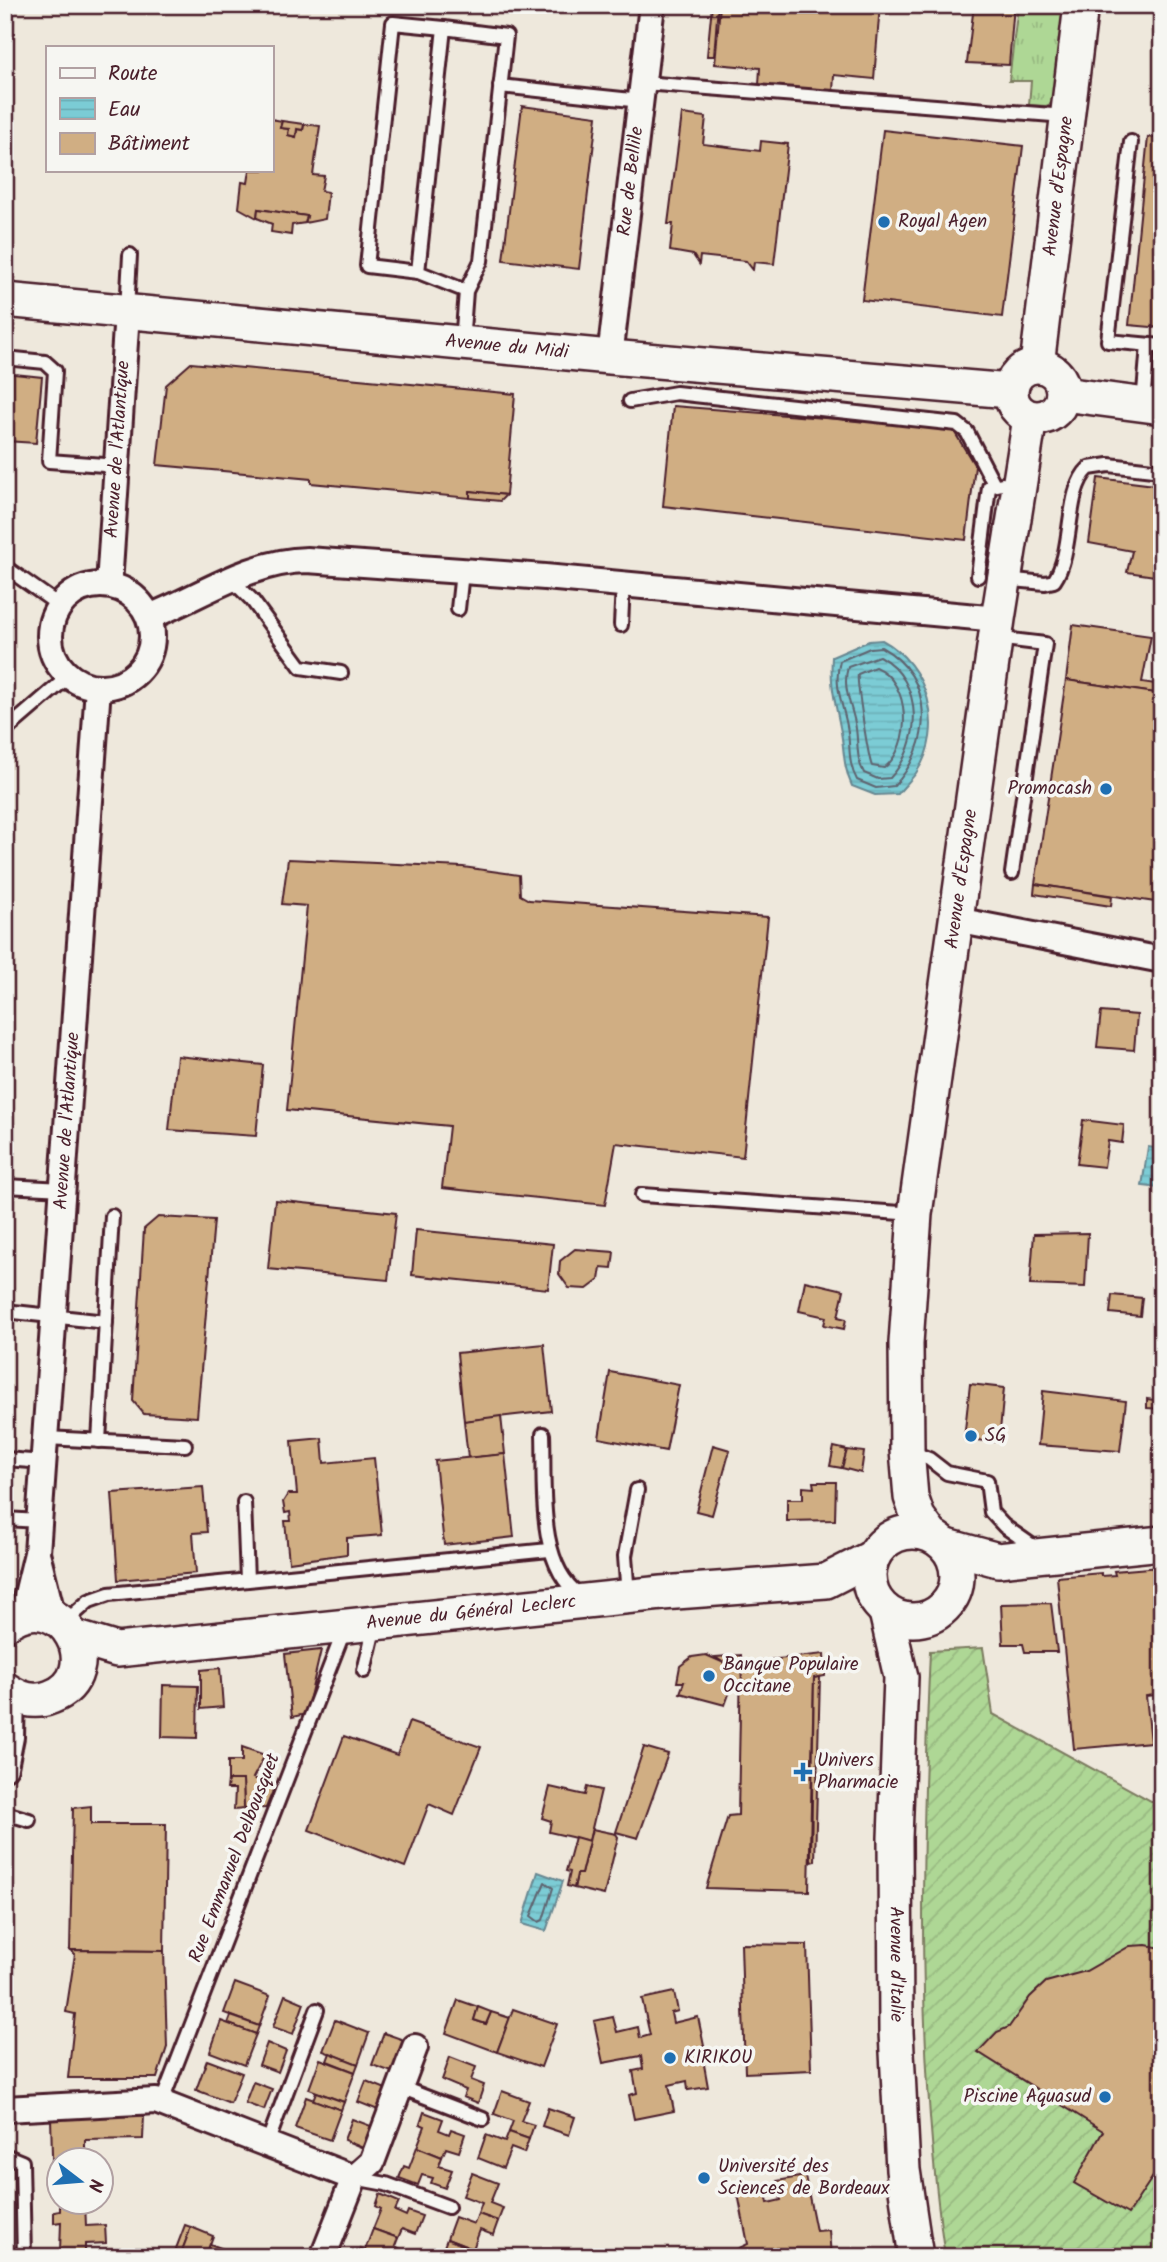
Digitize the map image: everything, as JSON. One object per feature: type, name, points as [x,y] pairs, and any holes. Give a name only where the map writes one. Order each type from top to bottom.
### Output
[{"type":"street","name":"Rue de Bellile","points":[[610,357],[652,5]]},
{"type":"street","name":"Avenue d'Espagne","points":[[1037,365],[1081,5]]},
{"type":"street","name":"Avenue du Midi","points":[[5,300],[610,357],[1010,391]]},
{"type":"street","name":"Avenue de l'Atlantique","points":[[109,585],[127,312]]},
{"type":"street","points":[[1037,365],[1053,371],[1059,377],[1063,394],[1058,408],[1052,413],[1030,418],[1015,408],[1010,391],[1016,376],[1022,370],[1037,365]]},
{"type":"street","points":[[1063,394],[1153,406]]},
{"type":"street","name":"Avenue d'Espagne","points":[[907,1450],[906,1343],[915,1214],[997,629],[991,577],[1007,484],[1030,418]]},
{"type":"street","points":[[149,617],[259,567],[285,561],[624,584],[997,629]]},
{"type":"street","points":[[109,585],[133,596],[149,617],[152,634],[150,651],[143,666],[123,682],[98,687],[69,676],[58,665],[50,635],[60,606],[81,589],[109,585]]},
{"type":"street","name":"Avenue de l'Atlantique","points":[[44,1623],[37,1553],[98,687]]},
{"type":"street","points":[[957,920],[1162,960]]},
{"type":"street","points":[[907,1450],[911,1497],[918,1517],[939,1541],[958,1574],[943,1606]]},
{"type":"street","points":[[907,1450],[903,1498],[869,1575],[879,1603],[913,1621],[943,1606],[974,1583],[998,1560]]},
{"type":"street","points":[[878,1551],[905,1532],[998,1560],[1162,1543]]},
{"type":"street","name":"Avenue du Général Leclerc","points":[[20,1694],[67,1687],[75,1675],[117,1650],[628,1597],[827,1581],[878,1551]]},
{"type":"street","name":"Avenue du Général Leclerc","points":[[827,1581],[879,1603]]},
{"type":"street","name":"Avenue d'Italie","points":[[879,1603],[900,1669],[895,1838],[896,2032],[902,2157],[916,2257]]},
{"type":"street","name":"Avenue d'Italie","points":[[900,1669],[943,1606]]},
{"type":"street","points":[[44,1623],[79,1662],[75,1675]]},
{"type":"street","name":"Avenue du Général Leclerc","points":[[44,1623],[117,1650]]},
{"type":"street","points":[[5,1768],[20,1694]]},
{"type":"street","points":[[323,2257],[354,2178],[372,2162],[415,2047]]},
{"type":"street","points":[[5,2109],[149,2101],[354,2178]]},
{"type":"lane","points":[[461,343],[466,291],[481,261],[506,36],[393,23],[367,266],[418,272],[466,291]]},
{"type":"lane","points":[[418,272],[444,28]]},
{"type":"lane","points":[[500,86],[1068,116]]},
{"type":"lane","points":[[1131,142],[1108,341],[1155,345],[1153,406]]},
{"type":"lane","points":[[127,312],[130,256]]},
{"type":"lane","points":[[5,358],[45,362],[55,371],[49,461],[118,466]]},
{"type":"lane","points":[[630,401],[676,393],[957,424],[967,432],[1007,484]]},
{"type":"lane","points":[[991,577],[1045,583],[1054,581],[1065,557],[1079,483],[1089,468],[1109,465],[1162,471]]},
{"type":"lane","points":[[5,567],[60,606]]},
{"type":"lane","points":[[458,609],[462,572]]},
{"type":"lane","points":[[232,580],[252,600],[301,667],[341,673]]},
{"type":"lane","points":[[621,625],[624,584]]},
{"type":"lane","points":[[997,629],[1045,644],[1012,873]]},
{"type":"lane","points":[[5,730],[69,676]]},
{"type":"lane","points":[[5,1185],[64,1189]]},
{"type":"lane","points":[[642,1195],[915,1214]]},
{"type":"lane","points":[[99,1441],[112,1216]]},
{"type":"lane","points":[[5,1311],[106,1322]]},
{"type":"lane","points":[[543,1434],[549,1550],[565,1583],[589,1601]]},
{"type":"lane","points":[[5,1459],[99,1441],[185,1445]]},
{"type":"lane","points":[[907,1450],[929,1459],[947,1473],[987,1481],[991,1512],[1004,1526],[1046,1555]]},
{"type":"lane","points":[[628,1597],[625,1556],[637,1490]]},
{"type":"lane","points":[[244,1502],[247,1580]]},
{"type":"lane","points":[[5,1519],[39,1521]]},
{"type":"lane","points":[[44,1623],[109,1594],[549,1550]]},
{"type":"lane","points":[[360,1626],[364,1671]]},
{"type":"lane","name":"Rue Emmanuel Delbousquet","points":[[160,2104],[360,1626]]},
{"type":"lane","points":[[5,1813],[29,1820]]},
{"type":"lane","points":[[267,2144],[317,2010]]},
{"type":"lane","points":[[400,2087],[484,2119]]},
{"type":"lane","points":[[5,2155],[22,2162],[24,2257]]},
{"type":"lane","points":[[354,2178],[386,2184],[448,2207]]},
{"type":"green space","points":[[1018,5],[1070,5],[1058,101],[1046,106],[1029,105],[1031,81],[1009,81]]},
{"type":"green space","points":[[983,1648],[993,1714],[1162,1807],[1162,2249],[1129,2257],[945,2257],[929,2106],[923,1954],[924,1803],[930,1651]]},
{"type":"water","points":[[882,640],[898,651],[911,665],[928,699],[931,717],[930,737],[916,773],[898,794],[875,795],[852,786],[849,778],[833,693],[832,657],[869,641]]},
{"type":"water","points":[[1148,1147],[1162,1149],[1159,1188],[1142,1186]]},
{"type":"water","points":[[538,1872],[563,1881],[546,1931],[522,1924]]},
{"type":"building","points":[[712,5],[718,5],[714,56],[707,56]]},
{"type":"building","points":[[720,5],[880,5],[874,79],[834,75],[833,92],[759,85],[760,68],[715,64]]},
{"type":"building","points":[[974,5],[1014,5],[1009,65],[967,63]]},
{"type":"building","points":[[522,106],[597,116],[579,269],[503,260]]},
{"type":"building","points":[[682,114],[706,117],[703,144],[760,151],[761,141],[788,144],[774,264],[754,262],[753,270],[746,261],[700,256],[699,264],[693,255],[670,251],[673,224],[668,224]]},
{"type":"building","points":[[273,119],[282,121],[280,128],[289,129],[288,135],[296,137],[297,129],[303,130],[304,124],[320,126],[313,175],[324,176],[321,191],[328,192],[325,219],[305,223],[307,216],[258,209],[257,218],[239,208],[242,182],[248,183],[250,172],[273,172]]},
{"type":"building","points":[[282,121],[304,124],[303,130],[297,129],[296,137],[288,135],[289,129],[280,128]]},
{"type":"building","points":[[883,130],[1023,146],[1002,317],[862,300]]},
{"type":"building","points":[[1148,137],[1162,139],[1162,328],[1129,325]]},
{"type":"building","points":[[258,209],[307,216],[305,223],[292,225],[291,235],[271,232],[272,224],[257,218]]},
{"type":"building","points":[[191,363],[515,394],[506,495],[470,491],[470,498],[311,483],[311,479],[157,465],[166,385]]},
{"type":"building","points":[[5,373],[42,377],[36,443],[5,441]]},
{"type":"building","points":[[673,406],[952,428],[975,466],[966,540],[663,506]]},
{"type":"building","points":[[1098,478],[1162,486],[1162,577],[1127,572],[1132,551],[1089,543]]},
{"type":"building","points":[[470,491],[506,495],[500,501],[470,498]]},
{"type":"building","points":[[1073,625],[1151,636],[1142,682],[1162,685],[1162,694],[1066,680]]},
{"type":"building","name":"Promocash","points":[[1066,680],[1162,694],[1162,903],[1035,884]]},
{"type":"building","points":[[288,859],[463,867],[519,875],[520,895],[529,900],[768,917],[743,1157],[616,1143],[605,1205],[442,1188],[449,1126],[287,1110],[307,906],[282,904]]},
{"type":"building","points":[[1035,884],[1112,896],[1111,906],[1034,894]]},
{"type":"building","points":[[1101,1012],[1137,1015],[1134,1050],[1097,1047]]},
{"type":"building","points":[[177,1056],[263,1065],[256,1136],[169,1130]]},
{"type":"building","points":[[1083,1120],[1124,1125],[1122,1143],[1108,1141],[1104,1167],[1077,1164]]},
{"type":"building","points":[[275,1200],[396,1213],[388,1280],[268,1269]]},
{"type":"building","points":[[158,1217],[214,1220],[197,1417],[144,1414],[133,1401],[144,1229]]},
{"type":"building","points":[[416,1230],[553,1244],[548,1289],[412,1275]]},
{"type":"building","points":[[1088,1233],[1085,1287],[1030,1285],[1034,1234]]},
{"type":"building","points":[[575,1249],[614,1252],[612,1268],[601,1267],[599,1280],[587,1289],[569,1288],[559,1274],[560,1261]]},
{"type":"building","points":[[805,1281],[844,1290],[838,1317],[846,1319],[844,1329],[824,1325],[826,1317],[799,1311]]},
{"type":"building","points":[[1112,1295],[1142,1298],[1140,1316],[1110,1313]]},
{"type":"building","points":[[544,1344],[551,1411],[464,1421],[457,1353]]},
{"type":"building","points":[[1154,1365],[1162,1366],[1162,1382],[1154,1381]]},
{"type":"building","points":[[610,1372],[679,1385],[666,1451],[599,1438]]},
{"type":"building","points":[[970,1384],[1004,1388],[999,1442],[964,1439]]},
{"type":"building","points":[[1043,1391],[1126,1401],[1120,1451],[1038,1445]]},
{"type":"building","points":[[1147,1399],[1162,1401],[1162,1409],[1147,1408]]},
{"type":"building","points":[[501,1416],[505,1454],[468,1458],[464,1421]]},
{"type":"building","points":[[322,1438],[324,1463],[374,1458],[382,1535],[347,1538],[347,1554],[289,1562],[285,1521],[291,1521],[290,1512],[285,1513],[283,1502],[288,1494],[297,1494],[292,1441]]},
{"type":"building","points":[[713,1445],[730,1450],[712,1515],[696,1511]]},
{"type":"building","points":[[834,1447],[847,1450],[842,1468],[830,1466]]},
{"type":"building","points":[[847,1450],[864,1452],[861,1473],[842,1468]]},
{"type":"building","points":[[505,1454],[514,1537],[444,1545],[435,1461]]},
{"type":"building","points":[[813,1482],[836,1482],[835,1520],[787,1521],[787,1499],[803,1499],[803,1487],[814,1488]]},
{"type":"building","points":[[203,1487],[207,1532],[193,1533],[196,1573],[118,1580],[112,1493]]},
{"type":"building","points":[[1160,1567],[1162,1694],[1146,1696],[1151,1742],[1074,1749],[1057,1577],[1101,1573],[1101,1576],[1115,1575],[1114,1571]]},
{"type":"building","points":[[1051,1603],[1057,1652],[1025,1652],[1023,1644],[1003,1644],[1001,1604]]},
{"type":"building","points":[[321,1650],[306,1714],[292,1717],[285,1654]]},
{"type":"building","points":[[824,1654],[825,1676],[814,1678],[809,1891],[706,1888],[728,1816],[738,1815],[741,1663]]},
{"type":"building","name":"Banque Populaire Occitane","points":[[706,1655],[724,1663],[741,1663],[742,1685],[733,1683],[725,1705],[680,1693],[684,1682],[677,1682],[680,1666],[692,1657]]},
{"type":"building","points":[[741,1655],[741,1663],[724,1663],[715,1657]]},
{"type":"building","points":[[220,1668],[223,1707],[201,1709],[201,1670]]},
{"type":"building","points":[[820,1677],[815,1861],[811,1862],[814,1678]]},
{"type":"building","points":[[163,1685],[198,1686],[197,1738],[162,1737]]},
{"type":"building","points":[[409,1722],[481,1747],[454,1815],[429,1804],[405,1867],[309,1830],[344,1736],[397,1755]]},
{"type":"building","points":[[242,1747],[265,1755],[253,1778],[275,1786],[266,1808],[244,1809],[243,1780],[228,1780],[228,1761],[242,1761]]},
{"type":"building","points":[[644,1747],[668,1754],[638,1838],[616,1832]]},
{"type":"building","points":[[228,1780],[243,1780],[244,1809],[234,1810],[235,1789],[227,1789]]},
{"type":"building","points":[[550,1787],[585,1795],[587,1787],[601,1790],[589,1841],[549,1832],[551,1821],[542,1818]]},
{"type":"building","points":[[91,1806],[91,1824],[166,1824],[164,1951],[70,1950],[73,1808]]},
{"type":"building","points":[[592,1829],[616,1834],[618,1837],[604,1895],[574,1888],[577,1874],[581,1874]]},
{"type":"building","points":[[575,1837],[589,1841],[581,1874],[577,1874],[574,1888],[567,1886],[570,1872],[566,1871]]},
{"type":"building","points":[[741,1944],[807,1945],[811,2070],[745,2073]]},
{"type":"building","name":"Piscine Aquasud","points":[[1130,1946],[1162,1948],[1162,2163],[1128,2214],[1074,2183],[1103,2131],[978,2052],[997,2032],[1009,2027],[1030,1997],[1046,1982],[1086,1971]]},
{"type":"building","points":[[70,1950],[164,1951],[167,2047],[157,2078],[68,2078],[75,2014],[66,2012],[75,1954]]},
{"type":"building","points":[[235,1983],[270,1996],[259,2026],[224,2013]]},
{"type":"building","name":"KIRIKOU","points":[[674,1992],[678,2011],[671,2013],[673,2023],[698,2017],[704,2046],[697,2051],[699,2060],[703,2059],[708,2087],[688,2090],[687,2081],[669,2085],[674,2111],[634,2119],[629,2095],[637,2093],[633,2071],[643,2069],[641,2056],[603,2063],[594,2021],[613,2017],[617,2032],[638,2027],[640,2038],[650,2035],[642,1999]]},
{"type":"building","points":[[285,1995],[304,2003],[293,2034],[273,2027]]},
{"type":"building","points":[[458,2000],[478,2007],[474,2020],[486,2024],[491,2012],[510,2018],[497,2052],[446,2033]]},
{"type":"building","points":[[478,2007],[491,2012],[486,2024],[474,2020]]},
{"type":"building","points":[[513,2009],[557,2024],[541,2067],[497,2052]]},
{"type":"building","points":[[231,2016],[259,2026],[256,2034],[228,2024]]},
{"type":"building","points":[[335,2020],[369,2033],[358,2064],[323,2051]]},
{"type":"building","points":[[221,2021],[256,2034],[244,2065],[210,2052]]},
{"type":"building","points":[[384,2033],[404,2040],[392,2072],[372,2065]]},
{"type":"building","points":[[267,2043],[286,2051],[278,2072],[259,2065]]},
{"type":"building","points":[[330,2053],[358,2064],[355,2072],[327,2061]]},
{"type":"building","points":[[450,2057],[476,2067],[471,2080],[484,2085],[478,2103],[463,2097],[466,2090],[442,2080]]},
{"type":"building","points":[[320,2059],[355,2072],[344,2102],[309,2089]]},
{"type":"building","points":[[207,2060],[242,2073],[230,2103],[196,2090]]},
{"type":"building","points":[[366,2081],[386,2089],[378,2110],[358,2102]]},
{"type":"building","points":[[253,2082],[272,2089],[264,2110],[245,2103]]},
{"type":"building","points":[[502,2091],[529,2101],[521,2121],[534,2125],[529,2139],[509,2132],[513,2121],[494,2114]]},
{"type":"building","points":[[316,2092],[344,2102],[341,2110],[313,2100]]},
{"type":"building","points":[[306,2097],[341,2110],[330,2140],[295,2128]]},
{"type":"building","points":[[548,2108],[575,2117],[569,2135],[542,2126]]},
{"type":"building","points":[[424,2112],[443,2119],[439,2130],[449,2134],[451,2129],[465,2134],[459,2152],[446,2148],[442,2157],[417,2147],[425,2126],[420,2124]]},
{"type":"building","points":[[144,2115],[143,2139],[85,2140],[85,2146],[52,2146],[51,2118]]},
{"type":"building","points":[[352,2119],[371,2126],[363,2148],[344,2140]]},
{"type":"building","points":[[509,2132],[529,2139],[524,2153],[511,2148],[503,2168],[478,2158],[486,2135],[505,2142]]},
{"type":"building","points":[[417,2147],[442,2157],[439,2166],[452,2170],[445,2188],[431,2183],[433,2178],[422,2175],[418,2185],[399,2178],[404,2166],[409,2168]]},
{"type":"building","points":[[472,2173],[498,2183],[490,2203],[503,2208],[498,2221],[478,2214],[482,2203],[463,2196]]},
{"type":"building","points":[[805,2176],[816,2231],[829,2230],[831,2257],[738,2257],[737,2249],[748,2244],[737,2189],[764,2183],[768,2203],[781,2200],[777,2181]]},
{"type":"building","points":[[380,2194],[399,2202],[395,2211],[406,2216],[408,2211],[422,2216],[415,2234],[402,2229],[398,2238],[373,2229],[381,2209],[376,2206]]},
{"type":"building","points":[[478,2214],[498,2221],[493,2235],[480,2230],[473,2249],[447,2239],[455,2217],[474,2224]]},
{"type":"building","points":[[54,2216],[86,2216],[86,2226],[105,2225],[106,2243],[85,2244],[85,2257],[53,2257],[53,2252],[60,2251],[61,2222],[54,2223]]},
{"type":"building","points":[[185,2225],[191,2227],[180,2256],[174,2254]]},
{"type":"building","points":[[191,2227],[213,2236],[208,2250],[225,2257],[173,2257],[174,2254],[180,2256]]},
{"type":"building","points":[[373,2229],[398,2238],[395,2246],[415,2257],[357,2257],[360,2248],[365,2250]]},
{"type":"building","points":[[447,2239],[473,2249],[470,2257],[440,2257]]},
{"type":"building","points":[[210,2244],[237,2254],[237,2257],[225,2257],[208,2250]]},
{"type":"place","name":"Royal Agen","points":[[884,222]]},
{"type":"place","name":"Promocash","points":[[1106,789]]},
{"type":"place","name":"SG","points":[[971,1436]]},
{"type":"place","name":"Banque Populaire Occitane","points":[[709,1676]]},
{"type":"place","name":"Univers Pharmacie","points":[[803,1772]]},
{"type":"place","name":"KIRIKOU","points":[[670,2058]]},
{"type":"place","name":"Piscine Aquasud","points":[[1105,2097]]},
{"type":"place","name":"Université des Sciences de Bordeaux","points":[[704,2178]]}]
